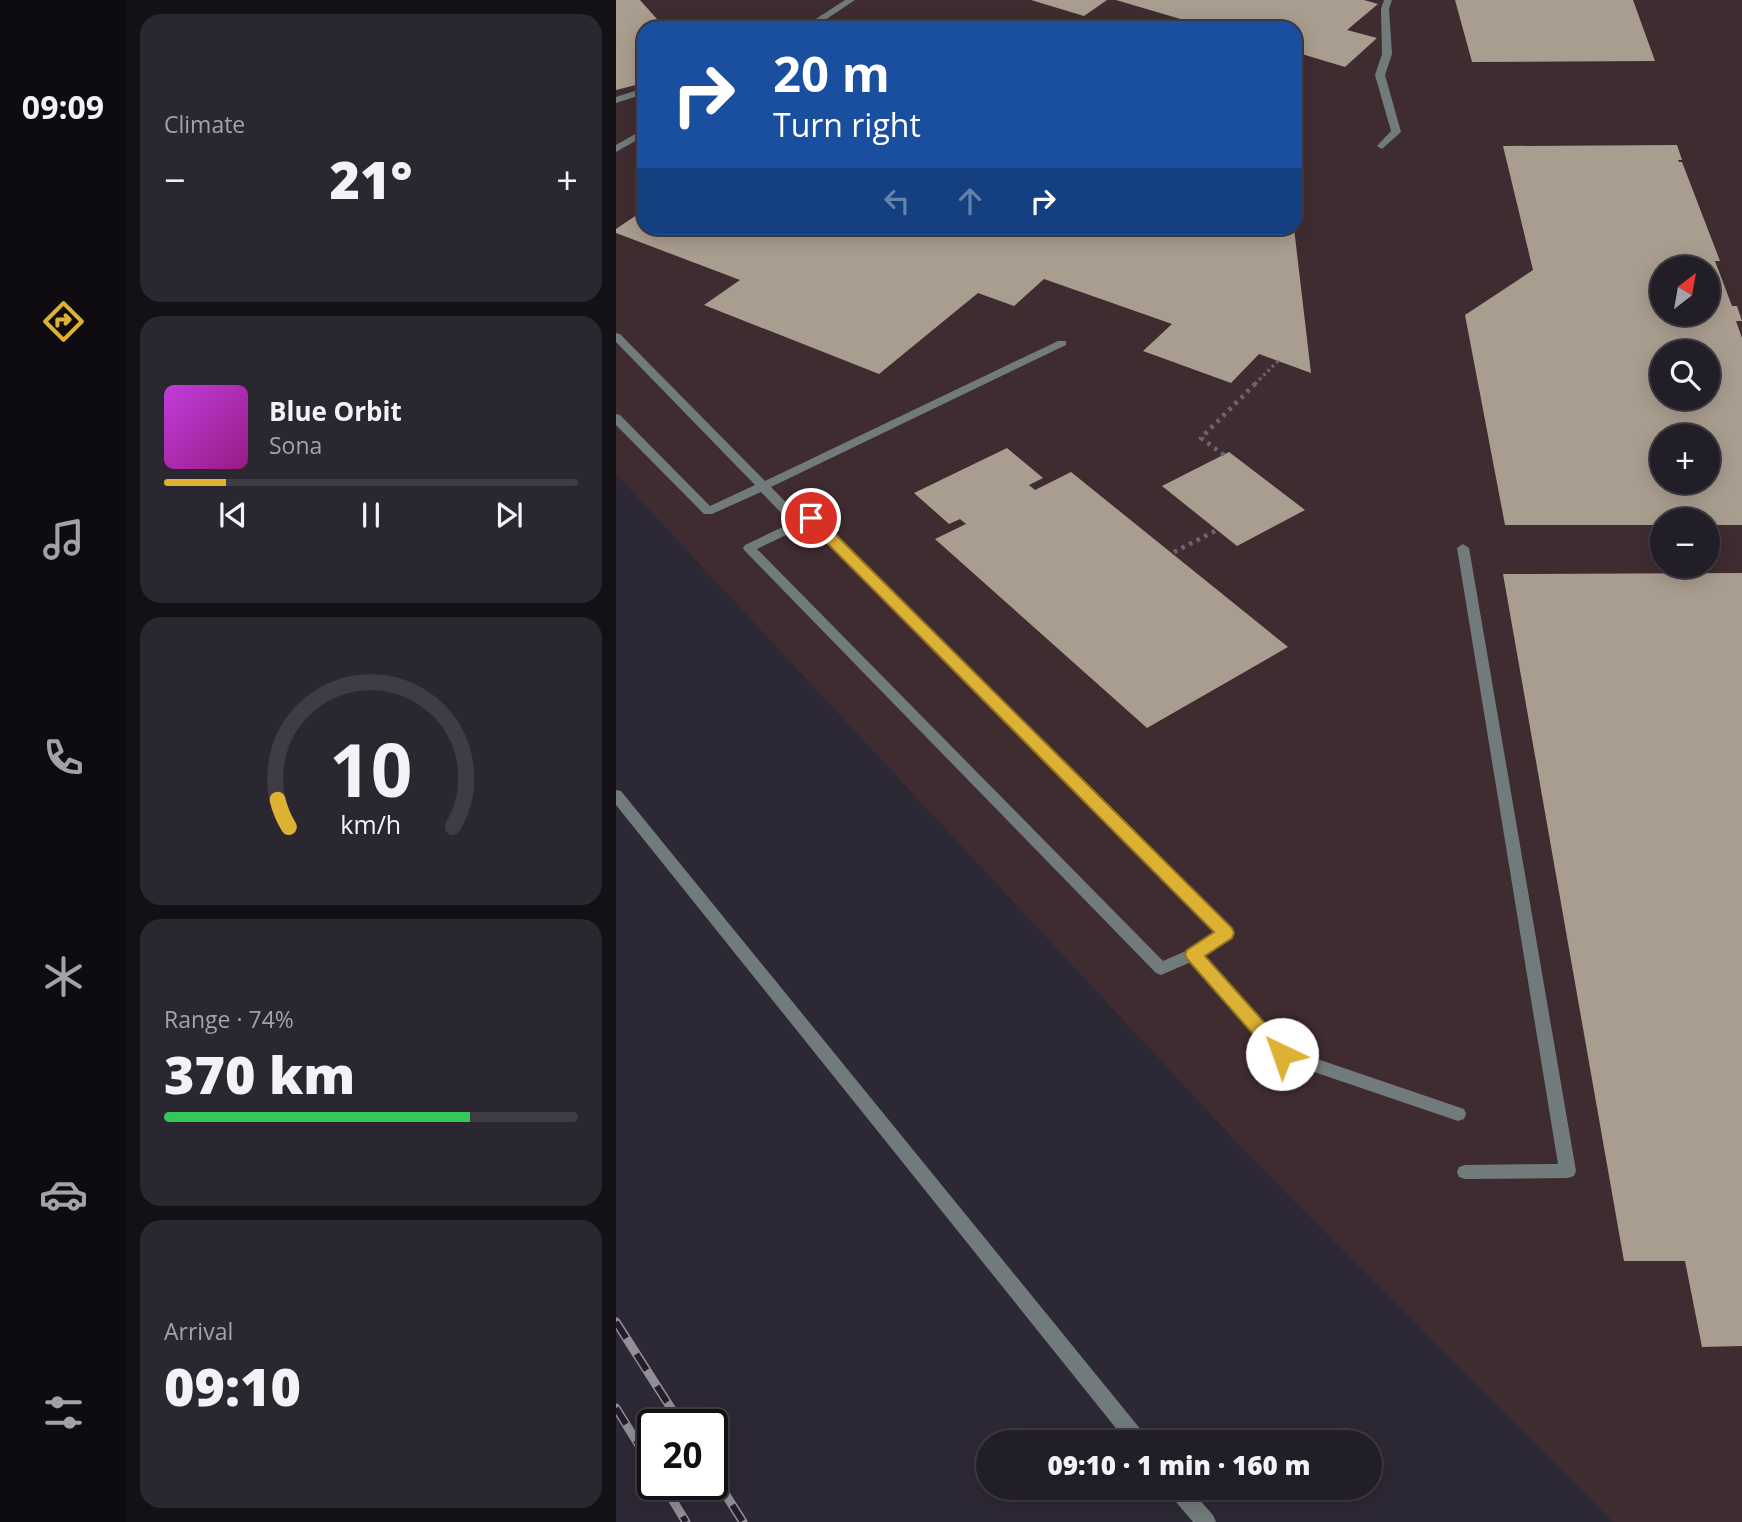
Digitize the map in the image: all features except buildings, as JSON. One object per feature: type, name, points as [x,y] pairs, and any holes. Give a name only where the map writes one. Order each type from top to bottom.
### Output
[{"type":"street","points":[[818,21],[852,0]]},
{"type":"street","points":[[1382,146],[1396,132],[1380,75],[1387,54],[1385,9],[1388,0]]},
{"type":"street","points":[[616,100],[637,93]]},
{"type":"street","points":[[616,149],[637,136]]},
{"type":"street","points":[[616,336],[800,524]]},
{"type":"street","points":[[616,418],[708,511],[1062,343]]},
{"type":"street","points":[[811,518],[1226,933],[1193,954],[1161,969],[749,548],[800,524],[811,518]]},
{"type":"street","points":[[1464,548],[1568,1171],[1465,1172]]},
{"type":"street","points":[[616,795],[1129,1430]]},
{"type":"street","points":[[1193,954],[1282,1054],[1458,1114]]},
{"type":"street","points":[[1187,1500],[1206,1522]]},
{"type":"path","points":[[1224,455],[1201,438],[1278,361]]},
{"type":"path","points":[[1174,552],[1217,530]]},
{"type":"shaded area","points":[[616,0],[1742,0],[1742,1522],[1613,1522],[1256,1163],[616,474]]},
{"type":"railway","points":[[616,1322],[671,1409]]},
{"type":"railway","points":[[616,1408],[637,1442]]},
{"type":"railway","points":[[728,1498],[743,1522]]},
{"type":"railway","points":[[673,1500],[686,1522]]},
{"type":"route","points":[[811,518],[1226,933],[1193,954],[1282,1054]]}]
